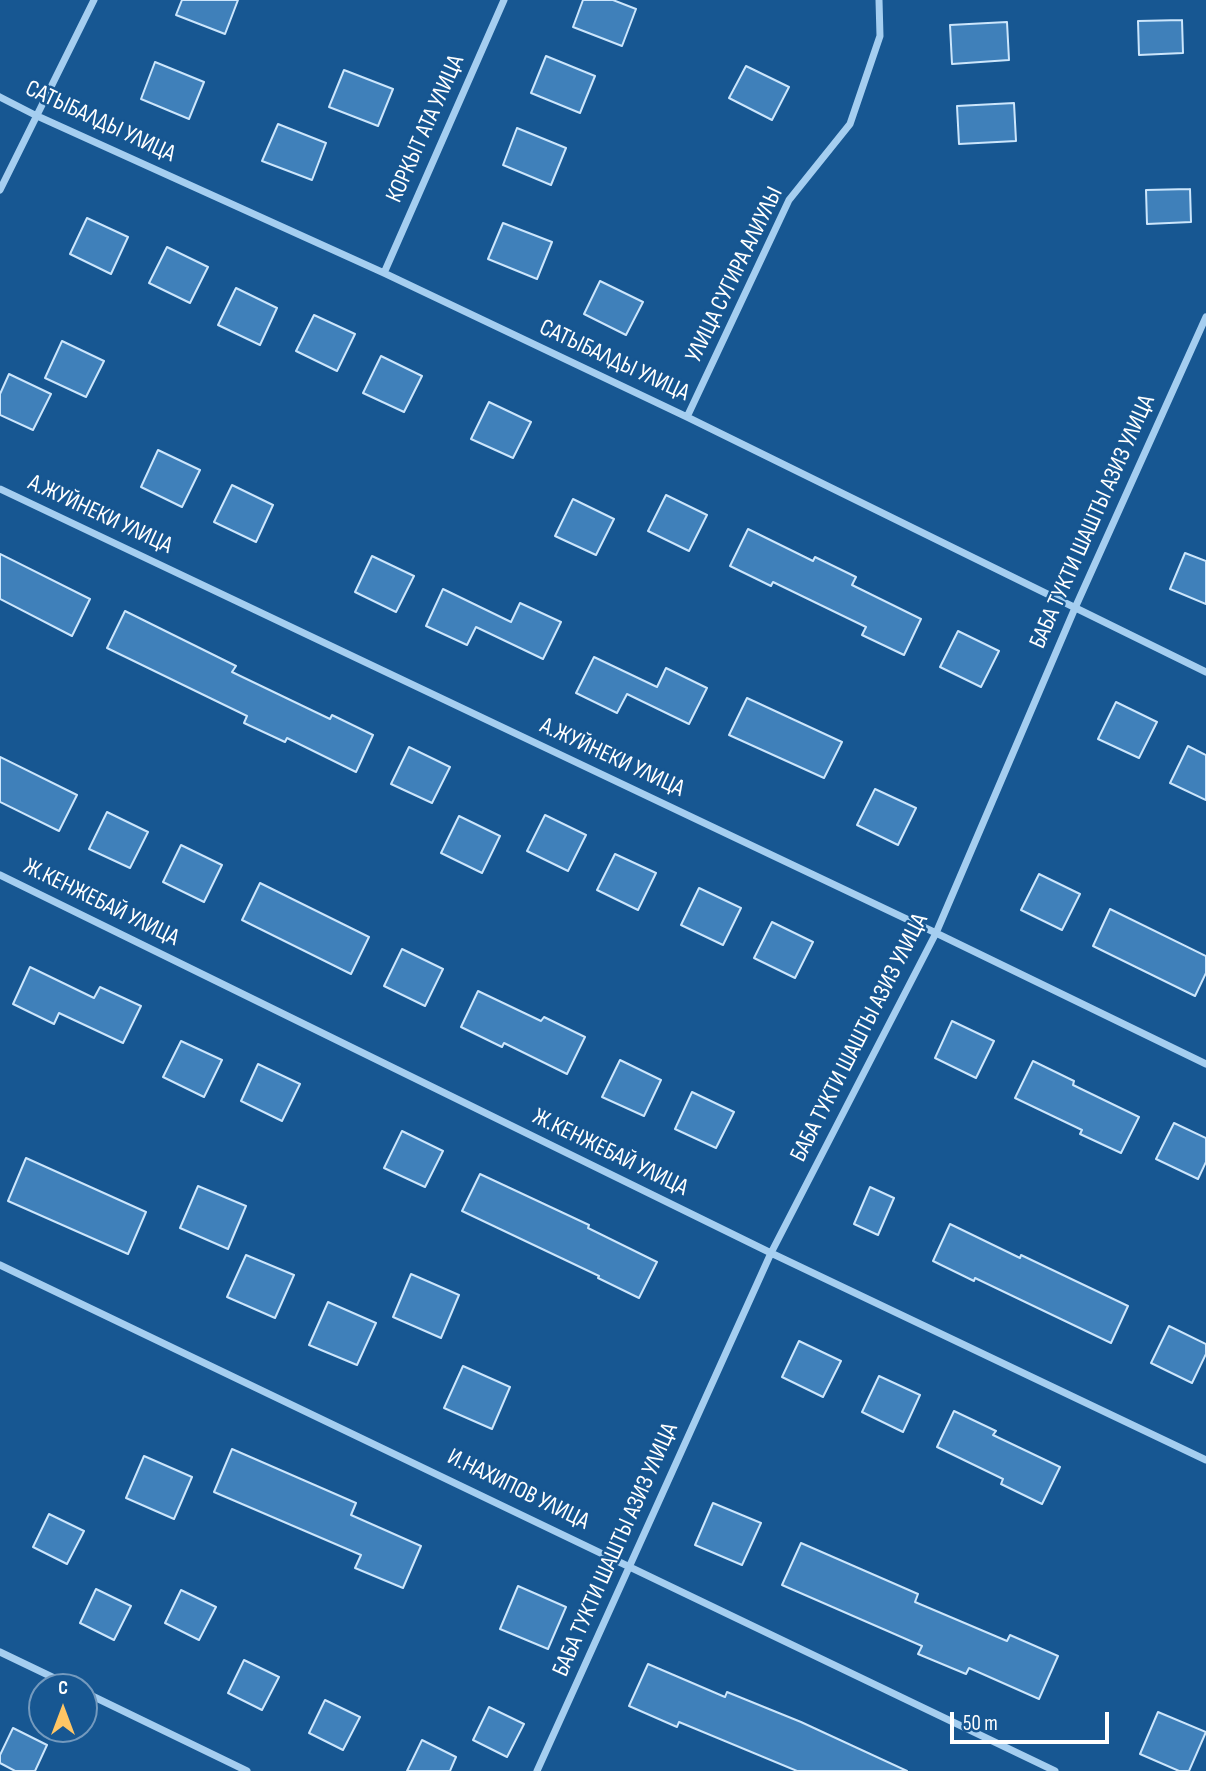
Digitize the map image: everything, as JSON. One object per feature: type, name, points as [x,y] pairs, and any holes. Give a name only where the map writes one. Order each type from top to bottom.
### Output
[{"type":"street","points":[[0,190],[94,0]]},
{"type":"street","name":"КОРКЫТ АТА УЛИЦА","points":[[384,273],[504,0]]},
{"type":"street","name":"УЛИЦА СУГИРА АЛИУЛЫ","points":[[687,417],[789,200],[850,124],[880,36],[879,0]]},
{"type":"street","name":"САТЫБАЛДЫ УЛИЦА","points":[[0,97],[384,273],[687,417],[1206,672]]},
{"type":"street","name":"БАБА ТУКТИ ШАШТЫ АЗИЗ УЛИЦА","points":[[537,1771],[771,1254],[936,933],[1075,608],[1206,317]]},
{"type":"street","name":"А.ЖУЙНЕКИ УЛИЦА","points":[[0,489],[936,933],[1206,1065]]},
{"type":"street","name":"Ж.КЕНЖЕБАЙ УЛИЦА","points":[[0,875],[771,1254],[1206,1460]]},
{"type":"street","name":"И.НАХИПОВ УЛИЦА","points":[[0,1265],[1055,1771]]},
{"type":"street","points":[[0,1652],[44,1673]]},
{"type":"street","points":[[98,1699],[247,1771]]},
{"type":"building","points":[[182,0],[238,0],[225,34],[176,15]]},
{"type":"building","points":[[583,0],[613,0],[636,9],[622,46],[573,27]]},
{"type":"building","points":[[1182,20],[1183,53],[1139,55],[1138,21]]},
{"type":"building","points":[[1007,22],[1009,60],[952,64],[950,25]]},
{"type":"building","points":[[546,56],[595,76],[580,113],[531,93]]},
{"type":"building","points":[[155,62],[204,82],[189,119],[141,99]]},
{"type":"building","points":[[746,66],[789,87],[772,120],[729,98]]},
{"type":"building","points":[[344,70],[393,89],[378,126],[329,107]]},
{"type":"building","points":[[1014,103],[1016,141],[959,144],[957,106]]},
{"type":"building","points":[[278,124],[326,143],[312,180],[262,161]]},
{"type":"building","points":[[517,128],[566,148],[551,185],[503,165]]},
{"type":"building","points":[[1190,189],[1191,222],[1147,224],[1146,190]]},
{"type":"building","points":[[87,218],[128,237],[111,274],[70,254]]},
{"type":"building","points":[[503,223],[552,242],[537,279],[488,259]]},
{"type":"building","points":[[167,247],[208,267],[190,303],[149,283]]},
{"type":"building","points":[[600,281],[643,302],[626,335],[584,314]]},
{"type":"building","points":[[236,288],[277,308],[260,345],[218,325]]},
{"type":"building","points":[[314,315],[355,334],[337,371],[296,351]]},
{"type":"building","points":[[62,341],[104,361],[86,397],[45,378]]},
{"type":"building","points":[[381,356],[422,376],[404,412],[363,393]]},
{"type":"building","points":[[9,374],[51,394],[33,430],[0,415],[0,394]]},
{"type":"building","points":[[489,402],[531,422],[513,458],[471,439]]},
{"type":"building","points":[[158,450],[200,470],[182,507],[141,487]]},
{"type":"building","points":[[232,485],[273,505],[256,542],[214,522]]},
{"type":"building","points":[[666,495],[707,515],[689,551],[648,531]]},
{"type":"building","points":[[573,499],[614,519],[596,555],[555,536]]},
{"type":"building","points":[[748,529],[813,561],[815,557],[856,577],[852,585],[921,619],[904,655],[862,635],[866,627],[773,582],[771,586],[730,566]]},
{"type":"building","points":[[1185,553],[1206,561],[1206,604],[1170,589]]},
{"type":"building","points":[[0,554],[90,599],[72,636],[0,599]]},
{"type":"building","points":[[372,556],[414,576],[396,612],[355,592]]},
{"type":"building","points":[[443,589],[511,622],[520,603],[561,622],[543,659],[476,627],[467,645],[426,626]]},
{"type":"building","points":[[125,611],[236,666],[232,672],[330,719],[332,715],[373,735],[356,772],[287,738],[285,742],[244,723],[247,716],[107,648]]},
{"type":"building","points":[[958,631],[999,651],[981,687],[940,667]]},
{"type":"building","points":[[594,657],[657,687],[666,668],[707,688],[689,724],[627,694],[617,713],[576,693]]},
{"type":"building","points":[[747,698],[842,742],[824,778],[729,735]]},
{"type":"building","points":[[1116,702],[1157,722],[1139,758],[1098,739]]},
{"type":"building","points":[[1188,746],[1206,755],[1206,800],[1170,783]]},
{"type":"building","points":[[409,747],[450,767],[432,803],[391,784]]},
{"type":"building","points":[[0,757],[77,795],[59,831],[0,802]]},
{"type":"building","points":[[875,789],[916,808],[898,845],[857,825]]},
{"type":"building","points":[[107,812],[148,832],[130,868],[89,849]]},
{"type":"building","points":[[545,815],[586,835],[568,871],[527,851]]},
{"type":"building","points":[[459,816],[500,836],[482,873],[441,853]]},
{"type":"building","points":[[181,845],[222,865],[204,902],[163,882]]},
{"type":"building","points":[[615,854],[656,873],[638,910],[597,890]]},
{"type":"building","points":[[1039,874],[1080,894],[1062,930],[1021,910]]},
{"type":"building","points":[[260,883],[369,937],[351,974],[242,920]]},
{"type":"building","points":[[699,888],[741,908],[723,945],[681,925]]},
{"type":"building","points":[[1110,909],[1206,956],[1206,973],[1195,996],[1093,946]]},
{"type":"building","points":[[772,922],[813,942],[795,978],[754,958]]},
{"type":"building","points":[[402,949],[443,969],[425,1006],[384,986]]},
{"type":"building","points":[[30,967],[94,998],[100,987],[141,1006],[123,1043],[59,1013],[54,1024],[13,1004]]},
{"type":"building","points":[[478,991],[541,1021],[544,1017],[585,1037],[567,1074],[504,1043],[502,1047],[461,1027]]},
{"type":"building","points":[[952,1021],[994,1041],[976,1078],[935,1058]]},
{"type":"building","points":[[181,1041],[222,1060],[204,1097],[163,1077]]},
{"type":"building","points":[[620,1060],[661,1080],[644,1116],[602,1097]]},
{"type":"building","points":[[1033,1061],[1074,1081],[1073,1085],[1139,1117],[1121,1153],[1080,1134],[1082,1130],[1015,1098]]},
{"type":"building","points":[[258,1064],[300,1084],[282,1121],[241,1101]]},
{"type":"building","points":[[692,1092],[734,1112],[716,1148],[675,1129]]},
{"type":"building","points":[[1174,1123],[1206,1138],[1206,1162],[1198,1179],[1156,1159]]},
{"type":"building","points":[[402,1131],[443,1151],[425,1187],[384,1168]]},
{"type":"building","points":[[26,1158],[146,1212],[128,1254],[8,1201]]},
{"type":"building","points":[[480,1174],[589,1225],[588,1228],[657,1262],[639,1298],[462,1211]]},
{"type":"building","points":[[198,1186],[246,1206],[228,1249],[180,1228]]},
{"type":"building","points":[[870,1187],[894,1198],[878,1235],[854,1224]]},
{"type":"building","points":[[950,1224],[1128,1306],[1111,1343],[975,1278],[974,1281],[933,1261]]},
{"type":"building","points":[[246,1255],[294,1275],[275,1318],[227,1297]]},
{"type":"building","points":[[411,1274],[459,1295],[441,1338],[393,1317]]},
{"type":"building","points":[[328,1302],[376,1323],[357,1365],[309,1345]]},
{"type":"building","points":[[1169,1326],[1206,1344],[1206,1354],[1192,1383],[1151,1363]]},
{"type":"building","points":[[799,1341],[841,1361],[823,1397],[782,1377]]},
{"type":"building","points":[[463,1366],[510,1387],[492,1429],[444,1408]]},
{"type":"building","points":[[879,1376],[920,1395],[903,1432],[862,1412]]},
{"type":"building","points":[[954,1411],[996,1431],[993,1435],[1060,1467],[1042,1504],[1001,1484],[1003,1479],[937,1447]]},
{"type":"building","points":[[232,1449],[356,1503],[351,1515],[421,1546],[403,1588],[355,1568],[361,1555],[214,1492]]},
{"type":"building","points":[[144,1456],[192,1477],[174,1519],[126,1498]]},
{"type":"building","points":[[713,1503],[761,1523],[742,1565],[695,1545]]},
{"type":"building","points":[[49,1514],[84,1531],[67,1564],[33,1547]]},
{"type":"building","points":[[801,1543],[918,1594],[915,1602],[1007,1641],[1010,1635],[1058,1656],[1039,1699],[969,1668],[966,1674],[918,1654],[922,1646],[782,1585]]},
{"type":"building","points":[[518,1586],[566,1607],[548,1649],[500,1629]]},
{"type":"building","points":[[96,1589],[131,1606],[114,1640],[80,1623]]},
{"type":"building","points":[[181,1590],[216,1607],[199,1640],[165,1623]]},
{"type":"building","points":[[244,1660],[279,1677],[262,1710],[228,1693]]},
{"type":"building","points":[[648,1664],[725,1697],[727,1692],[801,1722],[907,1771],[797,1771],[679,1722],[677,1727],[629,1706]]},
{"type":"building","points":[[325,1700],[360,1717],[343,1750],[309,1733]]},
{"type":"building","points":[[489,1707],[524,1724],[507,1757],[473,1740]]},
{"type":"building","points":[[1158,1712],[1206,1732],[1189,1771],[1179,1771],[1140,1754]]},
{"type":"building","points":[[13,1728],[28,1736],[28,1743],[47,1745],[35,1771],[15,1771],[0,1763],[0,1755]]},
{"type":"building","points":[[422,1740],[456,1757],[450,1771],[407,1771]]}]
